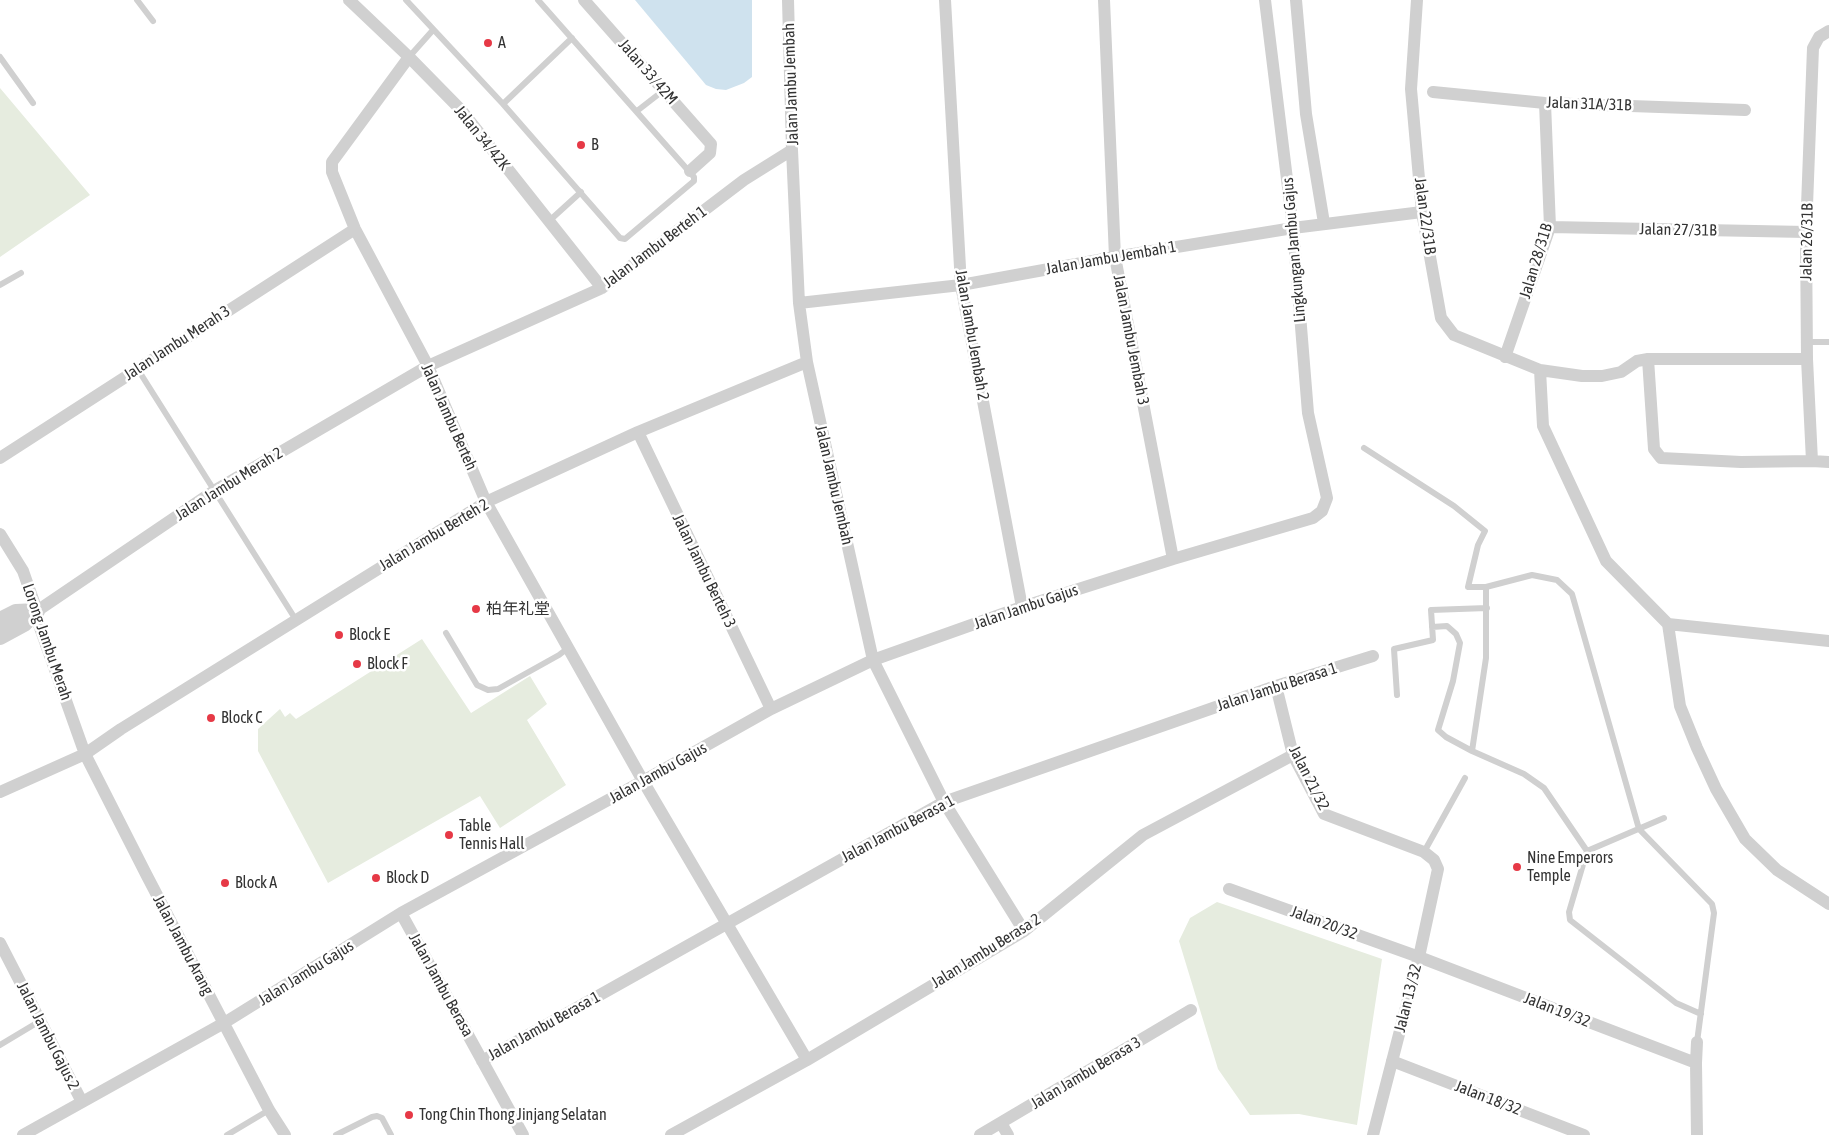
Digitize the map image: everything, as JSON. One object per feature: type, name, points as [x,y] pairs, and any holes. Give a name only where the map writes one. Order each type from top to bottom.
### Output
[{"type":"street","name":"Jalan 34/42K","points":[[349,0],[461,110],[602,288]]},
{"type":"street","name":"Jalan 33/42M","points":[[584,0],[711,144],[710,152],[690,171]]},
{"type":"street","name":"Jalan Jambu Jembah","points":[[788,0],[799,304],[807,362],[873,660],[944,802],[1024,931]]},
{"type":"street","name":"Jalan Jambu Jembah 2","points":[[945,0],[961,285],[1022,607]]},
{"type":"street","name":"Jalan Jambu Jembah 3","points":[[1104,0],[1115,257],[1174,559]]},
{"type":"street","name":"Lingkungan Jambu Gajus","points":[[1265,0],[1293,228],[1308,413],[1327,498]]},
{"type":"street","points":[[1296,0],[1306,114],[1324,223]]},
{"type":"street","name":"Jalan 22/31B","points":[[1417,0],[1412,89],[1422,212],[1441,318],[1454,335],[1540,370],[1582,376],[1602,376],[1621,372],[1637,361],[1648,359]]},
{"type":"street","name":"Jalan 26/31B","points":[[1812,461],[1807,359],[1806,232],[1813,48],[1824,34]]},
{"type":"street","name":"Jalan Jambu Berteh","points":[[409,57],[332,162],[332,172],[356,229],[428,366],[486,502],[643,781],[807,1060]]},
{"type":"street","name":"Jalan 31A/31B","points":[[1433,92],[1544,103],[1745,110]]},
{"type":"street","name":"Jalan 28/31B","points":[[1505,357],[1550,228],[1544,103]]},
{"type":"street","name":"Jalan Jambu Berteh 1","points":[[428,366],[602,288],[744,180],[792,150]]},
{"type":"street","name":"Jalan Jambu Jembah 1","points":[[799,304],[961,285],[1115,257],[1324,223],[1422,212]]},
{"type":"street","name":"Jalan 27/31B","points":[[1550,228],[1806,232]]},
{"type":"street","name":"Jalan Jambu Merah 3","points":[[0,458],[356,229]]},
{"type":"street","points":[[1807,359],[1648,359],[1654,449],[1661,458],[1741,462],[1829,462]]},
{"type":"street","name":"Jalan Jambu Berteh 2","points":[[0,792],[85,754],[121,729],[486,502],[638,432],[807,362]]},
{"type":"street","name":"Jalan Jambu Merah 2","points":[[37,611],[214,491],[428,366]]},
{"type":"street","points":[[1540,370],[1543,426],[1606,561],[1668,624],[1680,706],[1716,789],[1745,838],[1777,870],[1829,904]]},
{"type":"street","name":"Jalan Jambu Berteh 3","points":[[638,432],[771,709]]},
{"type":"street","name":"Jalan Jambu Gajus","points":[[23,1135],[224,1023],[401,913],[771,709],[873,660],[1022,607],[1174,559],[1314,518],[1322,511],[1327,498]]},
{"type":"street","name":"Lorong Jambu Merah","points":[[0,534],[23,571],[37,611],[38,622],[85,754]]},
{"type":"street","points":[[0,620],[16,612],[37,611]]},
{"type":"street","points":[[0,637],[24,624],[37,611]]},
{"type":"street","points":[[1668,624],[1829,641]]},
{"type":"street","name":"Jalan Jambu Berasa 1","points":[[482,1061],[944,802],[1276,686],[1373,656]]},
{"type":"street","name":"Jalan 21/32","points":[[1276,686],[1293,755],[1324,814],[1429,856]]},
{"type":"street","name":"Jalan Jambu Arang","points":[[85,754],[269,1110],[285,1135]]},
{"type":"street","name":"Jalan Jambu Berasa 2","points":[[671,1135],[807,1060],[1024,931],[1143,835],[1293,755]]},
{"type":"street","name":"Jalan 13/32","points":[[1373,1135],[1419,956],[1438,869],[1429,856]]},
{"type":"street","name":"Jalan 20/32","points":[[1229,889],[1419,956]]},
{"type":"street","name":"Jalan Jambu Berasa","points":[[401,913],[523,1135]]},
{"type":"street","name":"Jalan Jambu Gajus 2","points":[[0,943],[82,1102]]},
{"type":"street","name":"Jalan 19/32","points":[[1419,956],[1696,1063]]},
{"type":"street","name":"Jalan Jambu Berasa 3","points":[[980,1135],[1191,1010]]},
{"type":"street","points":[[1697,1042],[1697,1135]]},
{"type":"street","name":"Jalan 18/32","points":[[1392,1061],[1584,1135]]},
{"type":"street","points":[[1001,1123],[1008,1135]]},
{"type":"lane","points":[[137,0],[153,21]]},
{"type":"lane","points":[[406,0],[503,104],[620,238],[625,239],[694,181],[694,176],[538,0]]},
{"type":"lane","points":[[409,57],[433,30]]},
{"type":"lane","points":[[503,104],[572,38]]},
{"type":"lane","points":[[0,57],[33,102]]},
{"type":"lane","points":[[637,111],[664,90]]},
{"type":"lane","points":[[548,222],[581,192]]},
{"type":"lane","points":[[0,285],[21,273]]},
{"type":"lane","points":[[1807,342],[1829,342]]},
{"type":"lane","points":[[138,368],[296,620]]},
{"type":"lane","points":[[1364,448],[1454,506],[1485,531],[1478,545],[1468,586],[1486,587],[1532,575],[1557,580],[1572,594],[1639,829],[1712,904],[1714,913],[1697,1042]]},
{"type":"lane","points":[[1472,751],[1486,658],[1486,587]]},
{"type":"lane","points":[[1397,695],[1394,649],[1433,640],[1431,610],[1487,608]]},
{"type":"lane","points":[[1432,627],[1447,626],[1456,634],[1460,643],[1457,664],[1438,730],[1472,751],[1524,774],[1544,788],[1587,851]]},
{"type":"lane","points":[[446,633],[477,685],[488,690],[498,689],[568,648]]},
{"type":"lane","points":[[1429,856],[1465,778]]},
{"type":"lane","points":[[1587,851],[1664,818]]},
{"type":"lane","points":[[1587,851],[1569,912],[1570,920],[1676,1003],[1701,1014]]},
{"type":"lane","points":[[0,1045],[40,1021]]},
{"type":"lane","points":[[227,1135],[269,1110]]},
{"type":"lane","points":[[336,1135],[377,1116],[382,1118],[391,1135]]},
{"type":"shaded area","points":[[0,88],[90,195],[0,257]]},
{"type":"shaded area","points":[[422,639],[471,713],[530,676],[547,704],[527,720],[566,785],[500,828],[480,796],[328,883],[258,751],[258,729],[280,709],[285,717],[290,713],[296,719]]},
{"type":"shaded area","points":[[1217,902],[1382,959],[1357,1125],[1299,1114],[1250,1115],[1218,1069],[1179,941],[1190,918]]},
{"type":"water","points":[[635,0],[752,0],[752,77],[744,83],[726,90],[706,85]]},
{"type":"place","name":"A","points":[[488,43]]},
{"type":"place","name":"B","points":[[581,145]]},
{"type":"place","name":"柏年礼堂","points":[[476,609]]},
{"type":"place","name":"Block E","points":[[339,635]]},
{"type":"place","name":"Block F","points":[[357,664]]},
{"type":"place","name":"Block C","points":[[211,718]]},
{"type":"place","name":"Table Tennis Hall","points":[[449,835]]},
{"type":"place","name":"Nine Emperors Temple","points":[[1517,867]]},
{"type":"place","name":"Block D","points":[[376,878]]},
{"type":"place","name":"Block A","points":[[225,883]]},
{"type":"place","name":"Tong Chin Thong Jinjang Selatan","points":[[409,1115]]}]
